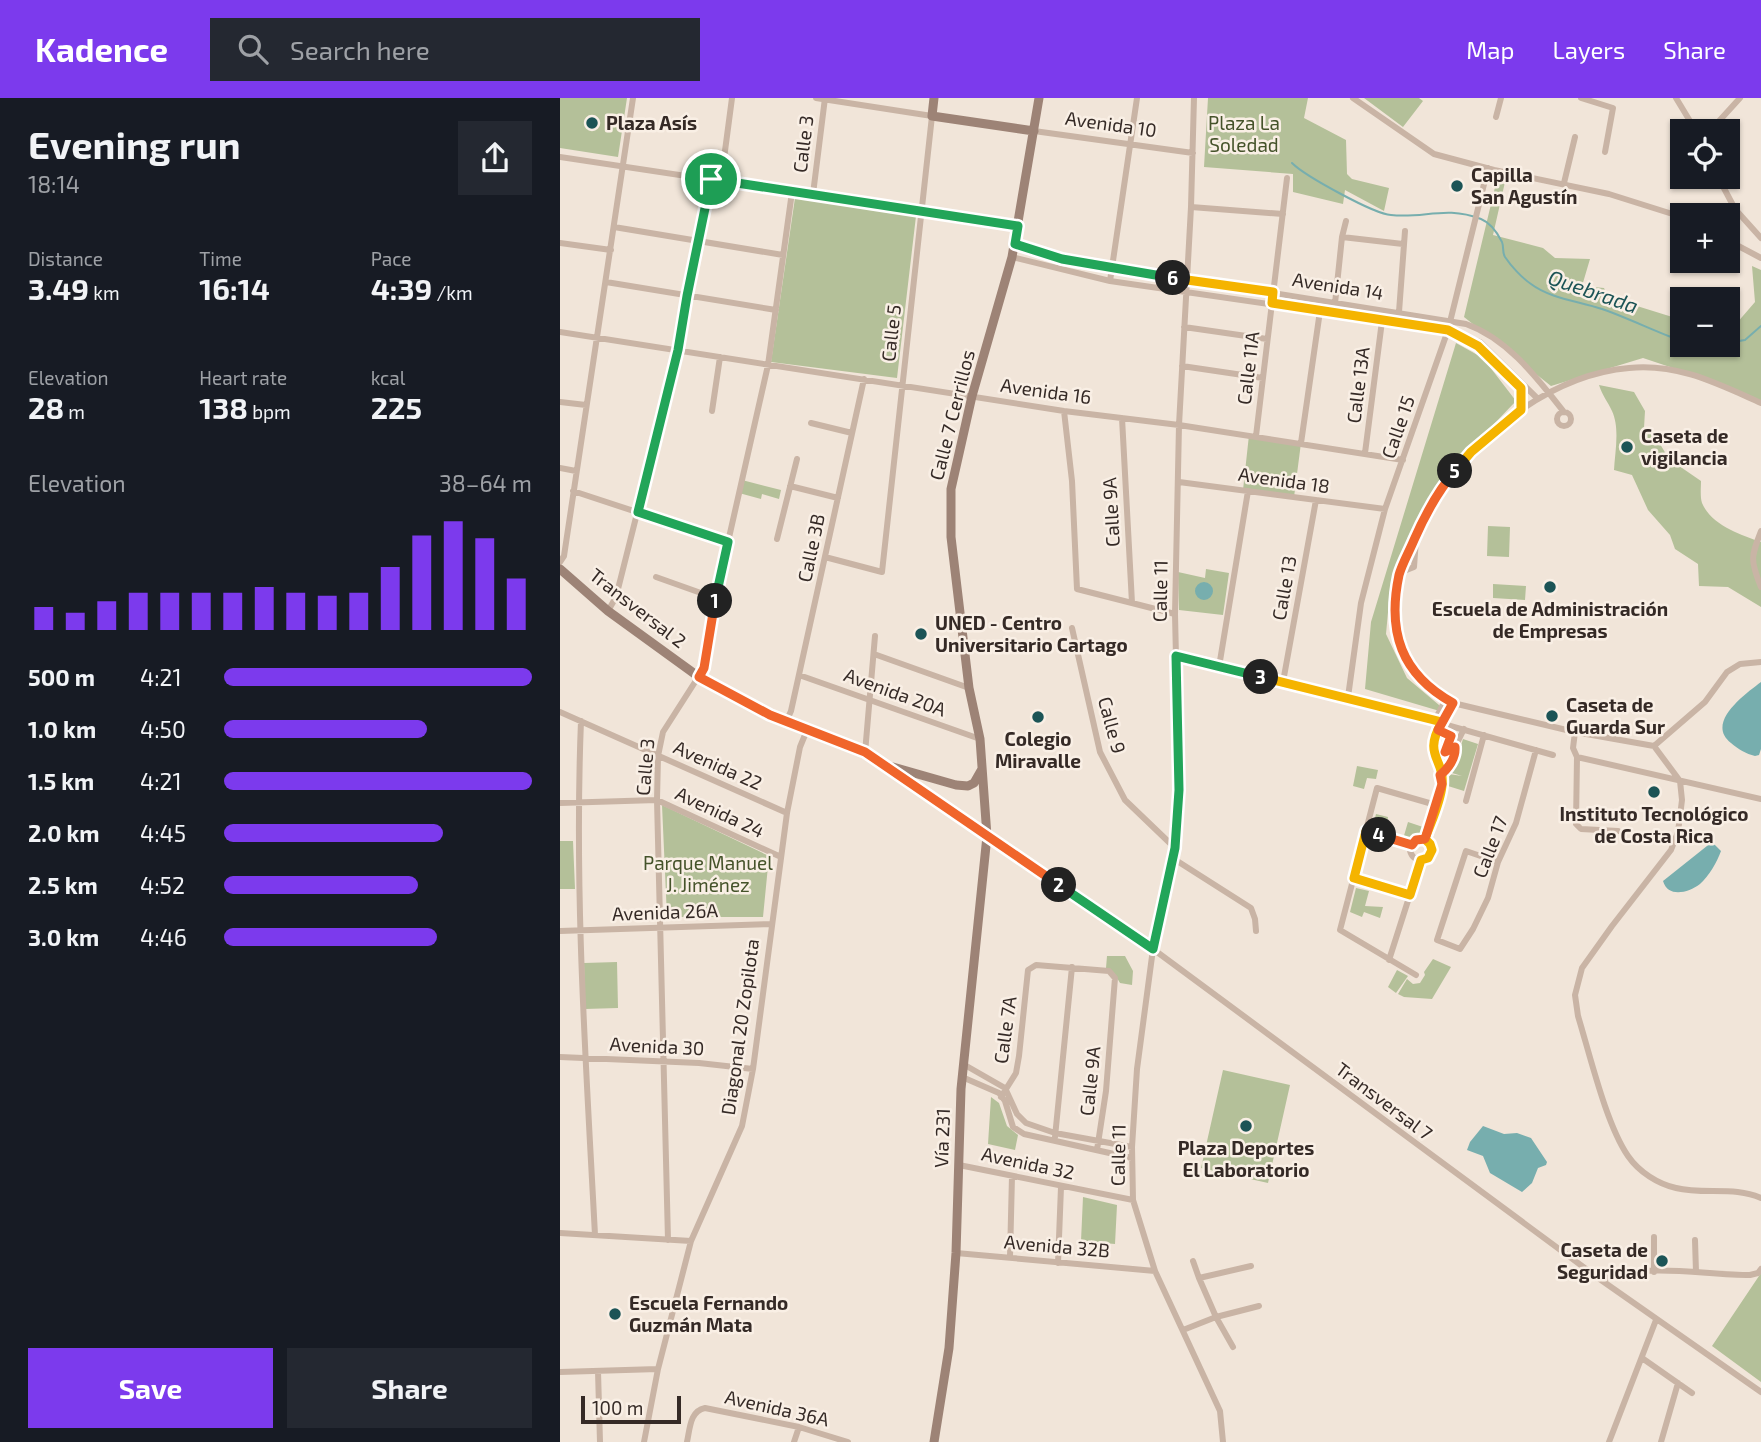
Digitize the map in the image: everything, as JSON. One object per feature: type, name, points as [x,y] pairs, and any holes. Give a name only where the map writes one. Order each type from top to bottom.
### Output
[{"type":"main road","name":"Calle 5","points":[[932,116],[934,98]]},
{"type":"main road","name":"Calle 7 Cerrillos","points":[[987,836],[980,739],[969,688],[951,537],[951,489],[972,396],[1013,257],[1039,98]]},
{"type":"main road","name":"Avenida 10","points":[[932,116],[1034,131]]},
{"type":"main road","name":"Transversal 2","points":[[560,569],[608,611],[699,677],[786,722],[865,752],[987,836]]},
{"type":"main road","points":[[885,765],[961,786],[974,783],[982,767]]},
{"type":"main road","name":"Vía 231","points":[[934,1442],[949,1348],[956,1253],[962,1077],[987,836]]},
{"type":"street","points":[[560,562],[564,556],[634,98]]},
{"type":"street","points":[[721,181],[732,98]]},
{"type":"street","name":"Avenida 10","points":[[816,98],[932,116]]},
{"type":"street","points":[[1110,281],[1137,98]]},
{"type":"street","name":"Calle 11","points":[[1194,98],[1187,292],[1178,425],[1175,614],[1179,790],[1174,859],[1153,949],[1137,1069],[1132,1158],[1133,1200],[1155,1271],[1220,1411],[1223,1442]]},
{"type":"street","points":[[1353,98],[1434,154],[1609,194],[1670,213]]},
{"type":"street","points":[[1496,117],[1501,98]]},
{"type":"street","points":[[1581,98],[1613,108],[1605,152]]},
{"type":"street","points":[[1676,98],[1689,119]]},
{"type":"street","points":[[1721,119],[1740,98]]},
{"type":"street","name":"Calle 3","points":[[813,194],[825,99]]},
{"type":"street","name":"Calle 5","points":[[825,557],[882,572],[932,116]]},
{"type":"street","name":"Avenida 10","points":[[1034,131],[1193,153]]},
{"type":"street","points":[[1564,183],[1574,137]]},
{"type":"street","points":[[560,157],[1018,226]]},
{"type":"street","name":"Calle 15","points":[[1348,697],[1361,603],[1385,509],[1452,331],[1451,320],[1488,168]]},
{"type":"street","name":"Calle 11A","points":[[1255,436],[1287,178]]},
{"type":"street","points":[[608,611],[616,597],[678,350],[711,179]]},
{"type":"street","points":[[1724,189],[1735,209],[1761,238]]},
{"type":"street","name":"Calle 3","points":[[668,1240],[657,800],[659,756],[663,732],[704,668],[715,598],[768,365],[792,192]]},
{"type":"street","points":[[1191,207],[1283,215]]},
{"type":"street","points":[[1334,313],[1346,221]]},
{"type":"street","points":[[614,227],[783,255]]},
{"type":"street","points":[[1399,312],[1405,232]]},
{"type":"street","points":[[1342,237],[1404,244]]},
{"type":"street","points":[[560,243],[611,250]]},
{"type":"street","name":"Avenida 14","points":[[1015,244],[1062,259],[1112,268],[1451,320],[1483,330],[1505,346],[1550,393],[1564,412]]},
{"type":"street","points":[[1740,247],[1761,258]]},
{"type":"street","name":"Avenida 14","points":[[1013,257],[1110,281],[1452,331]]},
{"type":"street","points":[[606,282],[776,310]]},
{"type":"street","points":[[1301,443],[1320,312]]},
{"type":"street","name":"Calle 13A","points":[[1365,453],[1382,321]]},
{"type":"street","points":[[1184,327],[1267,339]]},
{"type":"street","points":[[1452,331],[1480,342],[1538,399]]},
{"type":"street","points":[[1452,331],[1478,346],[1521,388],[1521,410]]},
{"type":"street","name":"Avenida 16","points":[[560,332],[1064,411],[1255,436],[1403,460]]},
{"type":"street","points":[[712,411],[720,357]]},
{"type":"street","points":[[1182,366],[1263,378]]},
{"type":"street","points":[[1761,403],[1696,374],[1661,368],[1631,367],[1611,370],[1538,399],[1471,452],[1436,496],[1399,573],[1395,607],[1396,634],[1406,658],[1421,680],[1450,701],[1575,732],[1654,746],[1680,781],[1681,815],[1671,850],[1582,968],[1575,995],[1578,1016],[1619,1140],[1629,1158],[1639,1168],[1657,1181],[1678,1189],[1749,1194],[1761,1198]]},
{"type":"street","name":"Calle 3B","points":[[786,722],[799,675],[864,379]]},
{"type":"street","points":[[560,402],[586,405]]},
{"type":"street","points":[[1064,411],[1072,481],[1077,589],[1175,614]]},
{"type":"street","name":"Calle 9A","points":[[1122,418],[1132,604]]},
{"type":"street","points":[[811,424],[852,433]]},
{"type":"street","points":[[777,539],[797,459]]},
{"type":"street","points":[[560,468],[576,471]]},
{"type":"street","name":"Avenida 18","points":[[1179,482],[1385,509]]},
{"type":"street","points":[[790,486],[838,498]]},
{"type":"street","points":[[573,491],[728,542]]},
{"type":"street","points":[[1219,667],[1248,491]]},
{"type":"street","name":"Calle 13","points":[[1283,682],[1316,500]]},
{"type":"street","points":[[1761,531],[1752,566],[1761,587]]},
{"type":"street","points":[[1399,573],[1414,567],[1417,534]]},
{"type":"street","points":[[656,577],[715,598]]},
{"type":"street","name":"Calle 9","points":[[1072,628],[1100,752],[1125,800],[1175,848]]},
{"type":"street","points":[[865,752],[875,636]]},
{"type":"street","points":[[874,654],[969,688]]},
{"type":"street","points":[[1176,656],[1348,697],[1553,755]]},
{"type":"street","points":[[1654,746],[1705,702],[1727,671],[1741,663],[1761,662]]},
{"type":"street","name":"Avenida 20A","points":[[799,675],[980,739]]},
{"type":"street","points":[[1425,839],[1442,784],[1434,753],[1434,736],[1438,730],[1438,721],[1450,701]]},
{"type":"street","name":"Avenida 22","points":[[560,712],[787,813]]},
{"type":"street","points":[[581,722],[578,802],[580,930],[595,1235]]},
{"type":"street","points":[[1440,775],[1452,761],[1455,747],[1464,729]]},
{"type":"street","name":"Diagonal 20 Zopilota","points":[[644,1442],[658,1369],[691,1241],[736,1145],[742,1126],[753,1069],[787,813],[800,747],[807,730]]},
{"type":"street","points":[[1438,730],[1451,736],[1445,752]]},
{"type":"street","points":[[1575,732],[1573,748],[1577,757],[1576,824],[1581,829],[1618,831]]},
{"type":"street","points":[[1466,801],[1484,735]]},
{"type":"street","points":[[1434,753],[1455,747]]},
{"type":"street","name":"Calle 17","points":[[1498,862],[1466,851],[1437,940],[1460,949],[1473,929],[1488,898],[1498,862],[1516,823],[1536,750]]},
{"type":"street","points":[[1577,757],[1761,799]]},
{"type":"street","points":[[1416,975],[1340,930],[1377,788],[1436,804]]},
{"type":"street","name":"Avenida 24","points":[[560,803],[657,800],[781,857]]},
{"type":"street","points":[[1366,831],[1412,845]]},
{"type":"street","name":"Transversal 7","points":[[987,836],[1153,949],[1601,1280],[1761,1392]]},
{"type":"street","points":[[1425,839],[1432,850],[1428,858],[1421,860],[1413,857],[1412,845],[1416,840],[1425,839]]},
{"type":"street","points":[[1174,859],[1251,908],[1256,931]]},
{"type":"street","points":[[1389,960],[1421,860]]},
{"type":"street","points":[[1354,878],[1410,895]]},
{"type":"street","name":"Avenida 26A","points":[[560,931],[771,924]]},
{"type":"street","name":"Calle 7A","points":[[1002,1097],[1016,1073],[1028,970],[1032,966],[1072,967]]},
{"type":"street","points":[[1055,1142],[1072,967]]},
{"type":"street","name":"Calle 9A","points":[[1072,967],[1109,971],[1115,978],[1106,1091],[1097,1150]]},
{"type":"street","name":"Avenida 30","points":[[560,1057],[753,1069]]},
{"type":"street","points":[[963,1064],[1006,1088],[1021,1120],[1055,1133],[1132,1147]]},
{"type":"street","points":[[962,1077],[1002,1097],[1013,1127],[1024,1134],[1132,1158]]},
{"type":"street","name":"Avenida 32","points":[[959,1165],[1133,1200]]},
{"type":"street","points":[[1010,1257],[1012,1176]]},
{"type":"street","points":[[1058,1263],[1061,1187]]},
{"type":"street","points":[[560,1233],[691,1241]]},
{"type":"street","points":[[1654,1237],[1654,1272]]},
{"type":"street","points":[[1695,1240],[1696,1272]]},
{"type":"street","name":"Avenida 32B","points":[[956,1253],[1155,1271]]},
{"type":"street","points":[[1193,1261],[1216,1317],[1233,1347]]},
{"type":"street","points":[[1199,1278],[1251,1266]]},
{"type":"street","points":[[1601,1280],[1612,1276],[1654,1272],[1750,1275],[1761,1269]]},
{"type":"street","points":[[1183,1330],[1216,1317],[1259,1306]]},
{"type":"street","points":[[1609,1442],[1656,1320]]},
{"type":"street","points":[[1642,1359],[1692,1393]]},
{"type":"street","points":[[560,1372],[658,1369]]},
{"type":"street","points":[[598,1371],[600,1442]]},
{"type":"street","points":[[1661,1442],[1678,1383]]},
{"type":"street","name":"Avenida 36A","points":[[687,1442],[694,1414],[698,1409],[705,1408],[799,1427],[848,1442]]},
{"type":"street","points":[[794,1442],[799,1427]]},
{"type":"green space","name":"Plaza Asís","points":[[560,98],[627,98],[618,157],[560,148]]},
{"type":"green space","name":"Plaza La Soledad","points":[[1208,98],[1308,98],[1304,118],[1346,140],[1347,174],[1352,179],[1389,188],[1384,211],[1345,190],[1343,204],[1293,192],[1293,174],[1204,167]]},
{"type":"green space","points":[[1364,98],[1419,98],[1423,101],[1403,127]]},
{"type":"green space","points":[[1497,179],[1505,182],[1493,235],[1543,248],[1555,258],[1590,259],[1582,286],[1604,288],[1608,297],[1670,316],[1670,357],[1740,357],[1740,319],[1755,302],[1752,266],[1761,270],[1761,403],[1709,380],[1643,358],[1551,386],[1464,317]]},
{"type":"green space","points":[[795,198],[916,216],[897,378],[771,362]]},
{"type":"green space","points":[[1456,343],[1483,358],[1516,401],[1448,472],[1407,543],[1390,590],[1386,634],[1407,678],[1439,705],[1443,712],[1365,689],[1371,622]]},
{"type":"green space","points":[[1599,385],[1634,392],[1645,411],[1644,428],[1657,439],[1669,459],[1701,481],[1701,501],[1706,511],[1727,528],[1761,542],[1761,607],[1728,587],[1699,586],[1698,564],[1675,549],[1670,535],[1648,510],[1632,475],[1614,470],[1616,425]]},
{"type":"green space","points":[[1249,435],[1301,443],[1294,497],[1243,490]]},
{"type":"green space","points":[[742,480],[781,490],[779,499],[762,494],[761,499],[739,493]]},
{"type":"green space","points":[[1488,526],[1510,527],[1509,557],[1487,556]]},
{"type":"green space","points":[[1206,569],[1229,573],[1223,615],[1179,610],[1178,572],[1205,578]]},
{"type":"green space","points":[[1493,584],[1526,586],[1525,600],[1493,598]]},
{"type":"green space","points":[[1463,739],[1478,744],[1464,791],[1448,786],[1449,774],[1462,776],[1452,773]]},
{"type":"green space","points":[[1357,766],[1378,770],[1376,779],[1367,778],[1364,789],[1353,786]]},
{"type":"green space","name":"Parque Manuel J. Jiménez","points":[[662,805],[769,856],[763,917],[667,917]]},
{"type":"green space","points":[[1376,814],[1388,817],[1385,834],[1372,831]]},
{"type":"green space","points":[[1408,822],[1423,827],[1423,839],[1403,839]]},
{"type":"green space","points":[[560,841],[573,841],[575,889],[560,889]]},
{"type":"green space","points":[[1356,888],[1369,891],[1365,906],[1383,907],[1380,918],[1364,912],[1362,917],[1350,912]]},
{"type":"green space","points":[[1107,956],[1125,956],[1133,971],[1132,985],[1120,983],[1114,973],[1106,968]]},
{"type":"green space","points":[[1433,959],[1451,967],[1432,999],[1398,994],[1407,979],[1413,984],[1420,983]]},
{"type":"green space","points":[[617,962],[618,1008],[585,1009],[584,963]]},
{"type":"green space","points":[[1397,970],[1408,976],[1396,993],[1388,987]]},
{"type":"green space","name":"Plaza Deportes El Laboratorio","points":[[1223,1070],[1290,1085],[1268,1183],[1201,1168]]},
{"type":"green space","points":[[991,1097],[999,1103],[1007,1126],[1018,1135],[1015,1150],[988,1144]]},
{"type":"green space","points":[[1083,1197],[1117,1205],[1115,1244],[1081,1241]]},
{"type":"green space","points":[[1761,1273],[1761,1382],[1712,1346]]},
{"type":"water","points":[[1200,582],[1208,582],[1213,591],[1211,598],[1200,600],[1195,595],[1195,587]]},
{"type":"water","points":[[1761,682],[1761,749],[1759,755],[1755,756],[1731,743],[1724,735],[1722,727],[1730,710]]},
{"type":"water","points":[[1712,842],[1721,851],[1707,877],[1690,890],[1669,890],[1663,881]]},
{"type":"water","points":[[1483,1126],[1504,1134],[1517,1133],[1531,1138],[1547,1162],[1538,1168],[1532,1183],[1522,1192],[1490,1173],[1483,1156],[1467,1150]]},
{"type":"waterway","points":[[1292,163],[1340,194],[1382,213],[1403,216],[1456,213],[1481,219],[1491,225],[1498,235],[1503,244],[1504,255],[1510,264],[1524,279],[1539,289],[1602,309],[1670,337]]},
{"type":"waterway","name":"Quebrada","points":[[1740,341],[1745,340],[1761,326]]},
{"type":"place","name":"Plaza Asís","points":[[592,123]]},
{"type":"place","name":"Capilla San Agustín","points":[[1457,186]]},
{"type":"place","name":"Caseta de vigilancia","points":[[1627,447]]},
{"type":"place","name":"Escuela de Administración de Empresas","points":[[1550,587]]},
{"type":"place","name":"UNED - Centro Universitario Cartago","points":[[921,634]]},
{"type":"place","name":"Caseta de Guarda Sur","points":[[1552,716]]},
{"type":"place","name":"Colegio Miravalle","points":[[1038,717]]},
{"type":"place","name":"Instituto Tecnológico de Costa Rica","points":[[1654,792]]},
{"type":"place","name":"Plaza Deportes El Laboratorio","points":[[1246,1126]]},
{"type":"place","name":"Caseta de Seguridad","points":[[1662,1261]]},
{"type":"place","name":"Escuela Fernando Guzmán Mata","points":[[615,1314]]},
{"type":"route","points":[[711,179],[678,350],[638,512],[728,542],[714,604],[704,668],[699,677],[770,715],[865,752],[1153,949],[1175,848],[1179,790],[1176,656],[1442,722],[1434,736],[1433,744],[1442,784],[1425,839],[1430,844],[1432,853],[1421,860],[1410,895],[1354,878],[1366,831],[1412,845],[1416,840],[1425,839],[1436,804],[1442,784],[1440,775],[1447,770],[1456,751],[1455,747],[1445,752],[1451,736],[1438,730],[1453,703],[1438,695],[1421,680],[1406,658],[1396,634],[1395,607],[1399,573],[1426,514],[1452,473],[1471,452],[1521,410],[1521,388],[1478,346],[1448,330],[1272,303],[1273,292],[1062,259],[1015,244],[1018,226],[711,179]]}]
